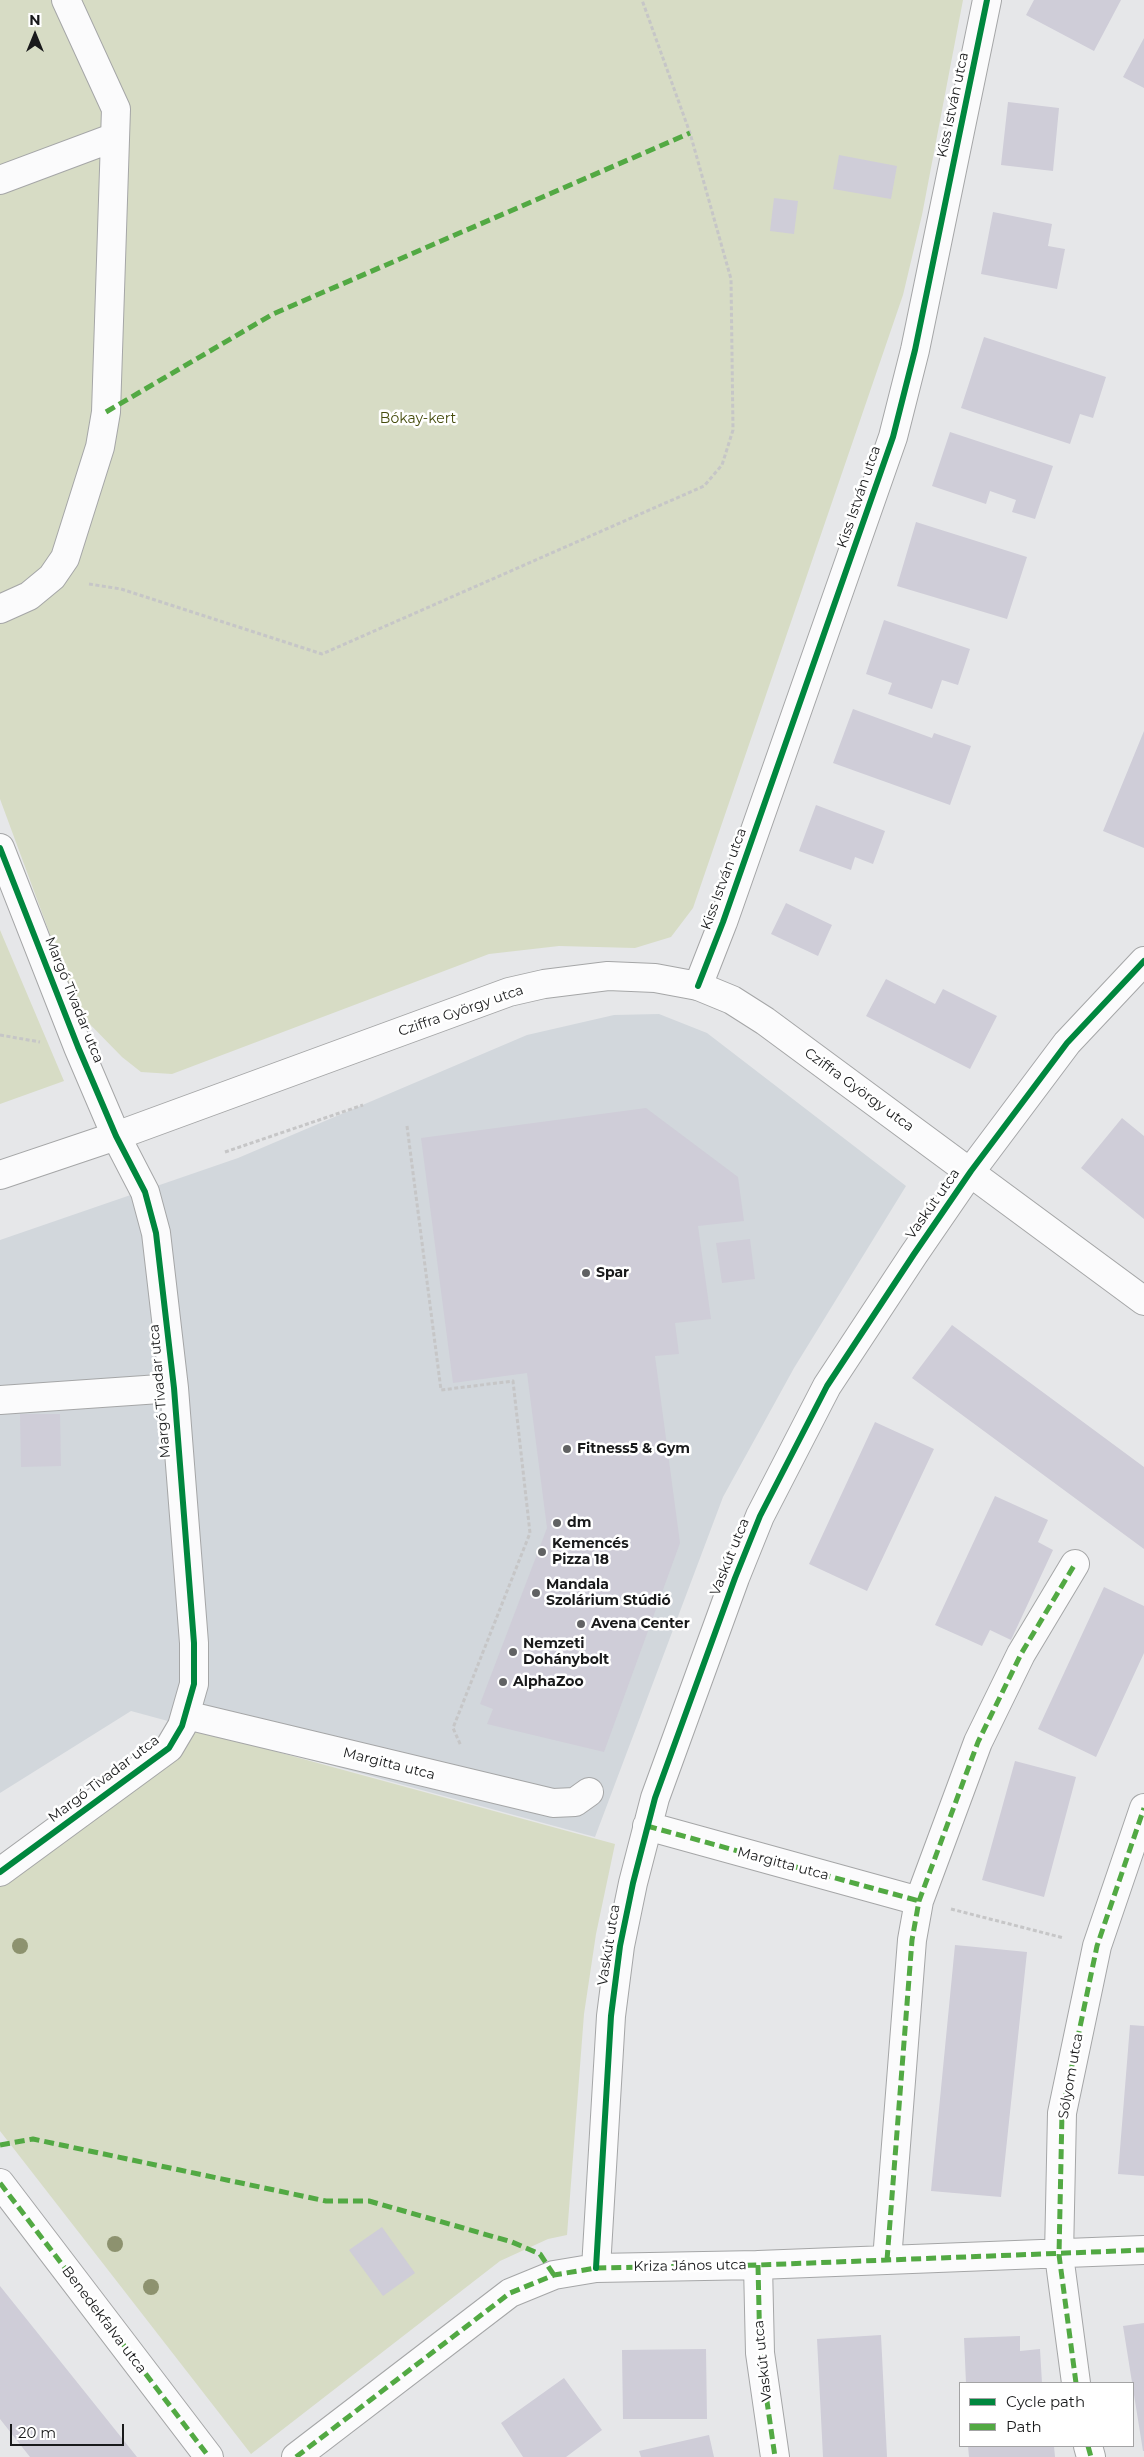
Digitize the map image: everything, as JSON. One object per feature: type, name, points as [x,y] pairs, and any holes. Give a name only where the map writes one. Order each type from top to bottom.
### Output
[{"type":"street","points":[[0,609],[29,596],[52,577],[65,558],[100,447],[106,412],[116,109],[66,0]]},
{"type":"street","name":"Kiss István utca","points":[[698,986],[723,922],[893,437],[915,350],[987,0]]},
{"type":"street","points":[[0,180],[115,137]]},
{"type":"street","name":"Margó Tivadar utca","points":[[0,848],[78,1047],[116,1136],[144,1192],[156,1233],[174,1388],[194,1643],[194,1684],[186,1715],[169,1748],[0,1872]]},
{"type":"street","name":"Vaskút utca","points":[[596,2268],[611,2016],[620,1946],[647,1826],[735,1578],[760,1516],[827,1386],[971,1171],[1067,1043],[1144,961]]},
{"type":"street","name":"Cziffra György utca","points":[[0,1175],[116,1136],[509,992],[544,984],[608,976],[655,978],[698,986],[732,1000],[765,1021],[971,1171],[1144,1301]]},
{"type":"street","points":[[0,1400],[174,1388]]},
{"type":"street","points":[[887,2260],[912,1940],[919,1901],[978,1742],[1021,1654],[1075,1564]]},
{"type":"street","name":"Margitta utca","points":[[186,1715],[553,1803],[575,1802],[589,1792]]},
{"type":"street","name":"Sólyom utca","points":[[1076,2382],[1059,2255],[1062,2113],[1097,1946],[1144,1808]]},
{"type":"street","name":"Margitta utca","points":[[647,1826],[919,1901]]},
{"type":"street","name":"Benedekfalva utca","points":[[0,2183],[209,2457]]},
{"type":"street","name":"Kriza János utca","points":[[296,2457],[510,2293],[554,2275],[596,2268],[758,2265],[1059,2255],[1144,2250]]},
{"type":"street","name":"Vaskút utca","points":[[758,2265],[760,2352],[775,2457]]},
{"type":"path","points":[[52,577],[120,589],[322,654],[704,486],[722,465],[733,430],[731,279],[690,133],[642,0]]},
{"type":"path","points":[[225,1152],[363,1105]]},
{"type":"path","points":[[407,1126],[441,1390],[513,1381],[516,1400],[530,1533],[453,1728],[480,1786]]},
{"type":"path","points":[[919,1901],[1097,1946]]},
{"type":"shaded area","points":[[659,1014],[707,1033],[906,1186],[794,1368],[723,1497],[595,1837],[131,1711],[0,1793],[0,1240],[238,1158],[527,1035],[614,1015]]},
{"type":"green space","name":"Bókay-kert","points":[[0,0],[963,0],[922,215],[903,295],[693,908],[671,937],[635,948],[559,946],[489,954],[172,1074],[141,1072],[122,1057],[79,1013],[0,799]]},
{"type":"green space","points":[[0,930],[64,1081],[0,1104]]},
{"type":"green space","points":[[182,1726],[615,1844],[596,1934],[584,2014],[567,2235],[548,2239],[500,2261],[251,2454],[0,2131],[0,1872]]},
{"type":"building","points":[[1034,0],[1121,0],[1094,51],[1026,15]]},
{"type":"building","points":[[1144,38],[1144,88],[1123,77]]},
{"type":"building","points":[[1008,102],[1059,108],[1053,171],[1001,165]]},
{"type":"building","points":[[839,155],[897,166],[891,199],[833,189]]},
{"type":"building","points":[[774,198],[798,201],[794,234],[770,231]]},
{"type":"building","points":[[993,212],[1052,224],[1048,246],[1065,249],[1057,289],[981,274]]},
{"type":"building","points":[[984,337],[1106,377],[1093,418],[1080,414],[1070,444],[961,408]]},
{"type":"building","points":[[950,432],[1053,466],[1035,519],[1012,512],[1016,500],[990,491],[986,504],[932,486]]},
{"type":"building","points":[[916,522],[1027,557],[1007,619],[897,586]]},
{"type":"building","points":[[884,620],[970,649],[958,685],[942,680],[932,709],[888,694],[892,683],[866,674]]},
{"type":"building","points":[[853,709],[932,738],[934,733],[971,746],[950,805],[833,763]]},
{"type":"building","points":[[1144,731],[1144,848],[1103,831]]},
{"type":"building","points":[[816,805],[885,831],[873,864],[855,857],[851,870],[799,851]]},
{"type":"building","points":[[786,903],[832,925],[818,956],[771,934]]},
{"type":"building","points":[[886,979],[935,1004],[943,989],[997,1016],[970,1069],[866,1016]]},
{"type":"building","points":[[646,1108],[738,1177],[744,1221],[698,1226],[711,1319],[675,1323],[679,1354],[655,1356],[680,1543],[604,1752],[487,1724],[493,1709],[480,1704],[547,1528],[527,1373],[453,1383],[421,1138]]},
{"type":"building","points":[[1122,1118],[1144,1136],[1144,1219],[1081,1168]]},
{"type":"building","points":[[750,1239],[755,1279],[722,1283],[716,1243]]},
{"type":"building","points":[[952,1325],[1144,1467],[1144,1549],[912,1378]]},
{"type":"building","points":[[20,1414],[60,1414],[61,1466],[21,1467]]},
{"type":"building","points":[[875,1422],[934,1449],[867,1591],[809,1564]]},
{"type":"building","points":[[995,1496],[1048,1520],[1038,1542],[1053,1550],[1011,1640],[990,1630],[982,1646],[935,1625]]},
{"type":"building","points":[[1104,1587],[1144,1606],[1144,1653],[1096,1757],[1038,1729]]},
{"type":"building","points":[[1015,1761],[1076,1777],[1044,1897],[982,1880]]},
{"type":"building","points":[[955,1945],[1027,1952],[1001,2197],[931,2191]]},
{"type":"building","points":[[1130,2025],[1144,2026],[1144,2176],[1118,2174]]},
{"type":"building","points":[[382,2227],[415,2273],[383,2296],[349,2250]]},
{"type":"building","points":[[0,2286],[137,2457],[30,2457],[0,2419]]},
{"type":"building","points":[[1144,2323],[1144,2451],[1134,2395],[1134,2382],[1132,2382],[1123,2326]]},
{"type":"building","points":[[881,2335],[887,2457],[823,2457],[817,2339]]},
{"type":"building","points":[[1020,2336],[1020,2351],[1040,2349],[1042,2382],[966,2382],[964,2338]]},
{"type":"building","points":[[706,2349],[707,2419],[623,2419],[622,2350]]},
{"type":"building","points":[[564,2378],[602,2430],[566,2457],[523,2457],[501,2423]]},
{"type":"building","points":[[709,2435],[714,2457],[641,2457],[639,2451]]},
{"type":"building","points":[[968,2447],[1054,2447],[1055,2457],[969,2457]]},
{"type":"marked path","points":[[106,412],[273,314],[690,133]]},
{"type":"marked path","points":[[887,2260],[912,1940],[919,1901],[978,1742],[1021,1654],[1075,1564]]},
{"type":"marked path","points":[[1076,2382],[1059,2255],[1062,2113],[1097,1946],[1144,1808]]},
{"type":"marked path","points":[[647,1826],[919,1901]]},
{"type":"marked path","points":[[0,2145],[33,2139],[326,2201],[369,2201],[512,2242],[540,2254],[554,2275]]},
{"type":"marked path","points":[[0,2183],[209,2457]]},
{"type":"marked path","points":[[296,2457],[510,2293],[554,2275],[596,2268],[758,2265],[1144,2250]]},
{"type":"marked path","points":[[758,2265],[760,2353],[775,2457]]},
{"type":"marked path","points":[[1088,2447],[1091,2457]]},
{"type":"cycle path","points":[[698,986],[723,922],[893,437],[915,350],[987,0]]},
{"type":"cycle path","points":[[0,848],[78,1047],[116,1136],[145,1192],[156,1233],[174,1388],[194,1643],[194,1684],[182,1726],[169,1748],[0,1872]]},
{"type":"cycle path","points":[[596,2268],[611,2016],[620,1946],[633,1883],[655,1798],[735,1578],[760,1516],[827,1386],[971,1171],[1067,1043],[1144,961]]},
{"type":"place","name":"Spar","points":[[586,1273]]},
{"type":"place","name":"Fitness5 & Gym","points":[[567,1449]]},
{"type":"place","name":"dm","points":[[557,1523]]},
{"type":"place","name":"Kemencés Pizza 18","points":[[542,1552]]},
{"type":"place","name":"Mandala Szolárium Stúdió","points":[[536,1593]]},
{"type":"place","name":"Avena Center","points":[[581,1624]]},
{"type":"place","name":"Nemzeti Dohánybolt","points":[[513,1652]]},
{"type":"place","name":"AlphaZoo","points":[[503,1682]]}]
